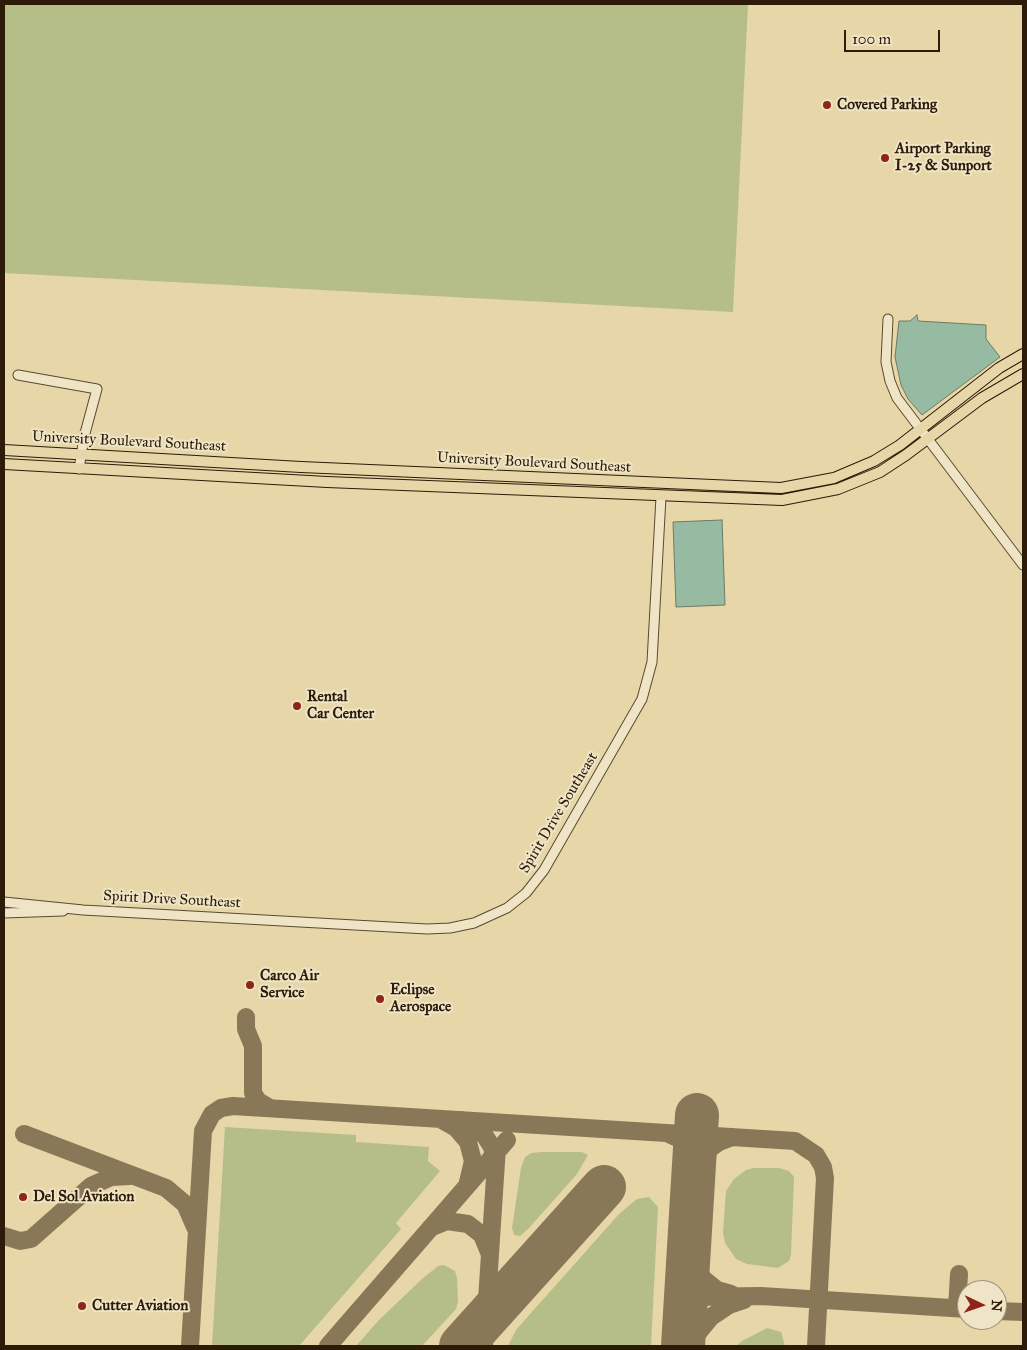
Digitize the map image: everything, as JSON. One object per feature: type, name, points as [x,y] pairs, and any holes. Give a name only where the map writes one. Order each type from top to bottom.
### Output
[{"type":"main road","name":"University Boulevard Southeast","points":[[4,450],[767,488],[821,482],[874,461],[920,430],[999,368],[1023,354]]},
{"type":"main road","name":"University Boulevard Southeast","points":[[4,464],[661,497],[768,500],[810,496],[866,479],[893,464],[982,398],[1023,374]]},
{"type":"main road","name":"Spirit Drive Southeast","points":[[661,484],[661,497]]},
{"type":"street","points":[[888,319],[886,353],[890,381],[902,407],[1023,565]]},
{"type":"street","points":[[18,375],[98,389],[81,454],[80,469]]},
{"type":"street","name":"Spirit Drive Southeast","points":[[83,910],[439,929],[474,923],[496,914],[518,900],[544,870],[633,718],[647,686],[652,662],[661,497]]},
{"type":"street","points":[[4,902],[83,910]]},
{"type":"street","points":[[4,913],[83,910]]},
{"type":"shaded area","points":[[4,4],[748,4],[733,312],[4,273]]},
{"type":"shaded area","points":[[917,315],[918,321],[986,325],[986,339],[1000,357],[922,415],[908,399],[901,385],[895,357],[899,321],[910,321]]},
{"type":"shaded area","points":[[722,520],[725,605],[676,607],[673,522]]},
{"type":"shaded area","points":[[225,1127],[356,1135],[356,1142],[429,1147],[428,1161],[440,1171],[396,1223],[401,1229],[299,1346],[212,1346]]},
{"type":"shaded area","points":[[582,1152],[588,1155],[577,1174],[529,1228],[520,1236],[514,1235],[512,1228],[521,1168],[525,1157],[531,1153]]},
{"type":"shaded area","points":[[754,1168],[779,1168],[789,1171],[794,1177],[791,1255],[789,1261],[778,1268],[747,1264],[736,1259],[725,1243],[723,1232],[726,1191],[734,1179],[746,1170]]},
{"type":"shaded area","points":[[649,1197],[658,1207],[651,1346],[508,1346],[516,1330],[619,1214],[637,1199]]},
{"type":"shaded area","points":[[444,1265],[455,1271],[457,1278],[458,1301],[456,1309],[422,1346],[356,1346],[379,1320],[422,1279],[438,1266]]},
{"type":"shaded area","points":[[767,1328],[781,1332],[785,1346],[736,1346],[742,1341]]},
{"type":"taxiway","points":[[246,1017],[246,1029],[253,1046],[253,1093],[258,1101],[270,1108]]},
{"type":"taxiway","points":[[190,1346],[203,1131],[212,1114],[221,1108],[233,1106],[795,1141],[816,1155],[823,1167],[825,1178],[816,1346]]},
{"type":"taxiway","points":[[440,1119],[456,1128],[468,1142],[473,1161],[468,1182]]},
{"type":"taxiway","points":[[462,1120],[474,1126],[485,1136],[492,1147],[495,1161]]},
{"type":"taxiway","points":[[667,1133],[680,1139],[687,1147],[694,1173]]},
{"type":"taxiway","points":[[24,1134],[166,1188],[185,1204],[195,1227]]},
{"type":"taxiway","points":[[731,1294],[717,1290],[701,1277],[693,1262],[690,1243],[694,1173],[708,1150],[719,1142],[732,1137]]},
{"type":"taxiway","points":[[328,1346],[507,1140]]},
{"type":"taxiway","points":[[484,1346],[497,1147]]},
{"type":"taxiway","points":[[4,1236],[20,1241],[31,1239],[91,1186],[111,1177],[130,1176]]},
{"type":"taxiway","points":[[430,1228],[447,1221],[468,1224],[482,1235],[489,1252]]},
{"type":"taxiway","points":[[959,1274],[959,1280]]},
{"type":"taxiway","points":[[686,1297],[761,1296],[957,1308]]},
{"type":"taxiway","points":[[691,1346],[697,1334],[711,1317],[729,1305],[744,1300]]},
{"type":"taxiway","points":[[1007,1311],[1023,1312]]},
{"type":"runway","points":[[683,1346],[697,1115]]},
{"type":"runway","points":[[461,1346],[604,1187]]},
{"type":"place","name":"Covered Parking","points":[[827,105]]},
{"type":"place","name":"Airport Parking I-25 & Sunport","points":[[885,158]]},
{"type":"place","name":"Rental Car Center","points":[[297,706]]},
{"type":"place","name":"Carco Air Service","points":[[250,985]]},
{"type":"place","name":"Eclipse Aerospace","points":[[380,999]]},
{"type":"place","name":"Del Sol Aviation","points":[[23,1197]]},
{"type":"place","name":"Cutter Aviation","points":[[82,1306]]}]
